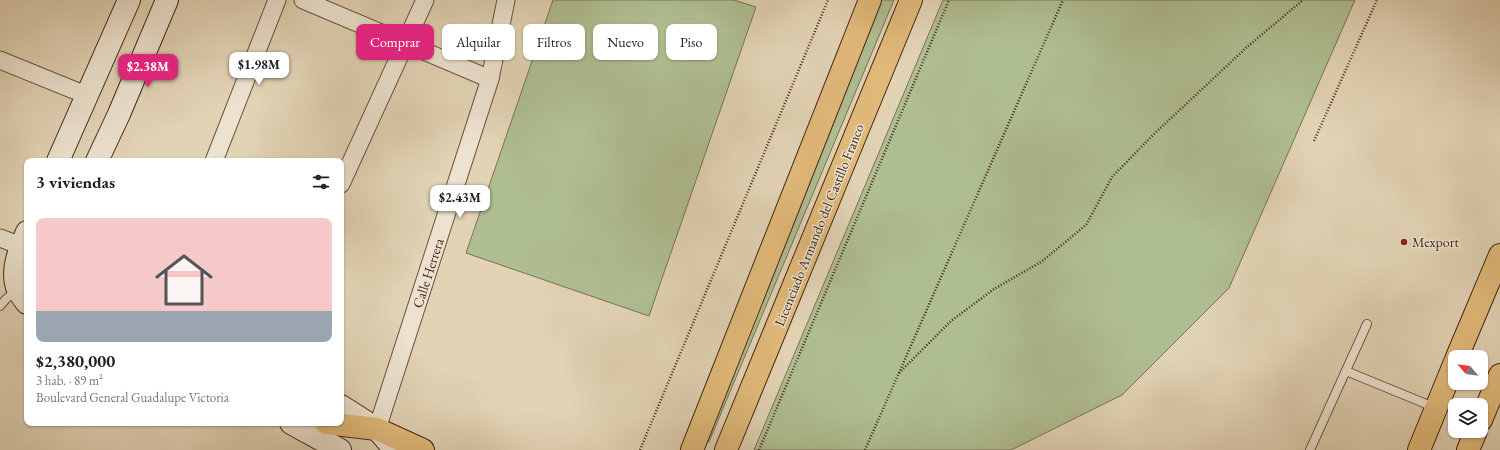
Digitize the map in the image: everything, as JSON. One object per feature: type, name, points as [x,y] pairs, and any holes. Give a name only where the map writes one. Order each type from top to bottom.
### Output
[{"type":"main road","points":[[59,158],[128,0]]},
{"type":"main road","points":[[98,158],[119,114],[167,0]]},
{"type":"main road","points":[[692,450],[870,0]]},
{"type":"main road","name":"Licenciado Armando del Castillo Franco","points":[[726,450],[911,0]]},
{"type":"main road","points":[[22,296],[15,272],[24,239]]},
{"type":"main road","points":[[1460,350],[1500,255]]},
{"type":"main road","points":[[1460,350],[1483,307],[1500,283]]},
{"type":"main road","points":[[1488,403],[1500,375]]},
{"type":"main road","points":[[1419,450],[1448,379]]},
{"type":"main road","points":[[344,408],[377,429],[423,450]]},
{"type":"main road","points":[[344,425],[377,429],[395,450]]},
{"type":"main road","points":[[296,426],[340,450]]},
{"type":"main road","points":[[1468,450],[1473,438]]},
{"type":"street","points":[[215,158],[277,0]]},
{"type":"street","points":[[303,0],[359,24]]},
{"type":"street","points":[[414,24],[425,0]]},
{"type":"street","name":"Calle Herrera","points":[[377,429],[490,79],[506,0]]},
{"type":"street","points":[[434,56],[490,79]]},
{"type":"street","points":[[0,60],[86,95]]},
{"type":"street","points":[[344,177],[398,60]]},
{"type":"street","points":[[0,238],[24,239]]},
{"type":"lane","points":[[0,306],[6,299],[22,296]]},
{"type":"lane","points":[[1310,450],[1367,324]]},
{"type":"lane","points":[[1346,371],[1436,408]]},
{"type":"path","points":[[640,450],[828,0]]},
{"type":"path","points":[[759,450],[949,0]]},
{"type":"path","points":[[865,450],[1063,0]]},
{"type":"path","points":[[899,373],[951,321],[994,289],[1041,262],[1086,225],[1112,178],[1153,135],[1247,47],[1303,0]]},
{"type":"path","points":[[1314,141],[1377,0]]},
{"type":"green space","points":[[553,0],[734,0],[756,7],[649,316],[466,253],[532,60],[585,60],[585,24],[545,24]]},
{"type":"green space","points":[[881,0],[894,0],[709,442],[702,441]]},
{"type":"green space","points":[[943,0],[1355,0],[1229,288],[1122,395],[1011,450],[754,450]]},
{"type":"place","name":"Mexport","points":[[1404,242]]}]
